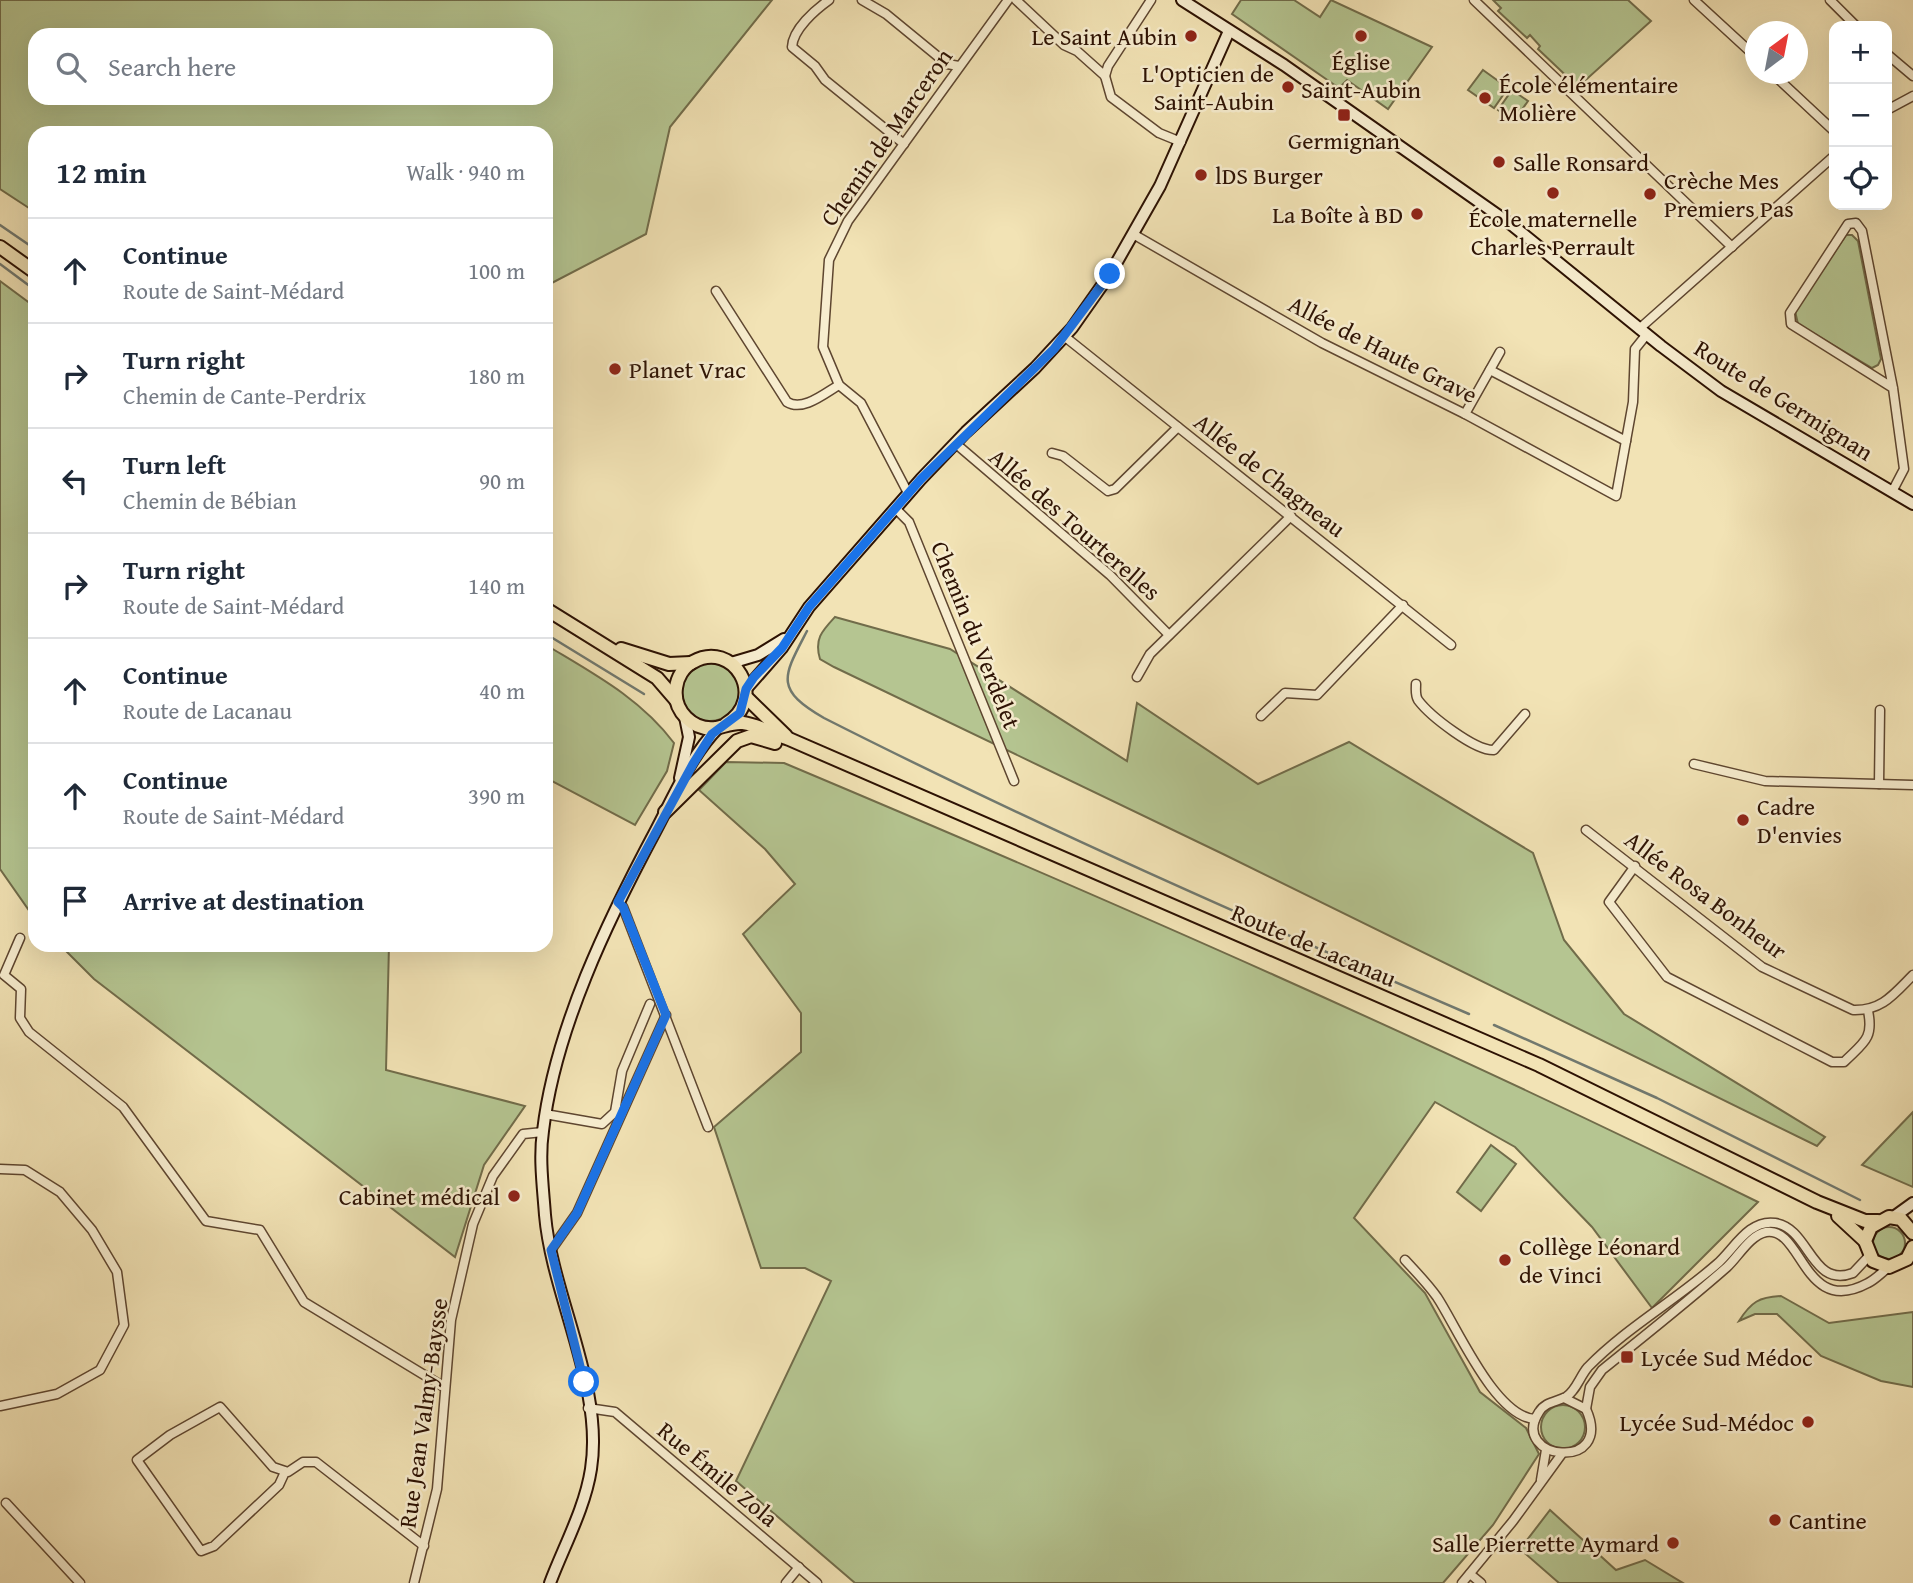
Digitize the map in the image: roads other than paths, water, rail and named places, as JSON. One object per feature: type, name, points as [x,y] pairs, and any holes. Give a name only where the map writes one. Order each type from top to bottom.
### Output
[{"type":"main road","points":[[0,247],[28,267]]},
{"type":"main road","points":[[553,613],[657,678],[676,700],[685,717]]},
{"type":"main road","points":[[589,634],[654,661],[669,664],[691,663],[706,657],[731,663]]},
{"type":"main road","points":[[676,700],[677,681],[691,663]]},
{"type":"main road","name":"Route de Lacanau","points":[[731,663],[741,674],[746,693],[789,739]]},
{"type":"main road","points":[[723,726],[740,713],[746,693]]},
{"type":"main road","name":"Route de Lacanau","points":[[685,717],[703,727],[750,724],[789,739],[1539,1065],[1817,1202],[1865,1221],[1878,1221]]},
{"type":"main road","points":[[665,813],[731,746],[746,737],[760,738],[871,776]]},
{"type":"main road","name":"Route de Lacanau","points":[[1817,1202],[1843,1220],[1866,1241]]},
{"type":"main road","points":[[1913,1233],[1910,1226],[1895,1216],[1878,1221],[1866,1241],[1869,1256],[1880,1265],[1901,1265],[1913,1247]]},
{"type":"street","points":[[829,0],[815,10],[792,39],[792,47],[815,66],[825,80],[904,144]]},
{"type":"street","points":[[862,0],[875,3],[947,64],[959,66]]},
{"type":"street","name":"Chemin de Marceron","points":[[908,493],[861,403],[839,385],[823,347],[829,260],[848,221],[1008,0]]},
{"type":"street","points":[[1016,0],[1064,45],[1077,51],[1105,76],[1111,97],[1159,133],[1181,142]]},
{"type":"street","points":[[1105,76],[1108,66],[1152,0]]},
{"type":"street","name":"Route de Germignan","points":[[1182,0],[1284,65],[1512,225],[1643,332],[1721,391],[1913,504]]},
{"type":"street","points":[[1474,0],[1731,247]]},
{"type":"street","points":[[1694,0],[1745,48]]},
{"type":"street","points":[[1830,0],[1851,21]]},
{"type":"street","points":[[1839,8],[1845,0]]},
{"type":"street","points":[[746,693],[809,607],[908,493],[1064,336],[1110,274],[1181,142],[1229,31]]},
{"type":"street","points":[[1892,58],[1913,76]]},
{"type":"street","points":[[1784,84],[1829,126]]},
{"type":"street","points":[[1892,107],[1913,96]]},
{"type":"street","points":[[1490,370],[1626,441],[1633,402],[1635,349],[1643,332],[1731,247],[1829,160]]},
{"type":"street","points":[[1893,388],[1791,324],[1790,313],[1849,224],[1856,223],[1863,231],[1893,388],[1904,469],[1893,491]]},
{"type":"street","name":"Allée de Haute Grave","points":[[1133,234],[1322,343],[1465,414],[1616,496],[1626,441]]},
{"type":"street","points":[[716,291],[787,402],[799,405],[807,403],[839,385]]},
{"type":"street","name":"Allée de Chagneau","points":[[1064,336],[1451,645]]},
{"type":"street","points":[[1465,414],[1500,352]]},
{"type":"street","points":[[1052,453],[1063,456],[1108,491],[1115,489],[1178,427]]},
{"type":"street","name":"Allée des Tourterelles","points":[[955,443],[1110,575],[1169,635]]},
{"type":"street","name":"Chemin du Verdelet","points":[[895,508],[909,522],[1014,781]]},
{"type":"street","points":[[1137,677],[1150,654],[1291,516]]},
{"type":"street","points":[[1261,716],[1284,693],[1317,695],[1403,605]]},
{"type":"street","points":[[731,663],[758,655],[792,633]]},
{"type":"street","points":[[1416,684],[1416,697],[1428,711],[1482,751],[1494,750],[1525,714]]},
{"type":"street","points":[[1879,784],[1880,710]]},
{"type":"street","points":[[677,791],[687,753],[685,717]]},
{"type":"street","points":[[550,1583],[589,1479],[593,1439],[583,1379],[551,1250],[544,1208],[542,1132],[545,1114],[559,1058],[592,961],[618,902],[677,791],[706,743],[723,726]]},
{"type":"street","points":[[1695,764],[1765,781],[1913,785]]},
{"type":"street","name":"Allée Rosa Bonheur","points":[[1586,830],[1762,967],[1853,1010],[1868,1011]]},
{"type":"street","points":[[1635,866],[1609,902],[1667,977],[1832,1062],[1844,1062],[1867,1039],[1871,1029],[1868,1011],[1882,1006],[1913,975]]},
{"type":"street","points":[[618,902],[623,907],[708,1127]]},
{"type":"street","points":[[20,938],[2,976],[21,989],[20,1018],[29,1032],[123,1107],[206,1222],[260,1230],[304,1302],[444,1387]]},
{"type":"street","points":[[545,1114],[602,1124],[610,1120],[615,1112],[622,1071],[650,1004]]},
{"type":"street","points":[[551,1250],[577,1213],[666,1015]]},
{"type":"street","name":"Rue Jean Valmy-Baysse","points":[[415,1583],[437,1489],[452,1320],[474,1224],[493,1176],[523,1134],[542,1132]]},
{"type":"street","points":[[0,1169],[25,1170],[60,1192],[92,1230],[117,1272],[124,1325],[100,1370],[57,1394],[0,1406]]},
{"type":"street","points":[[1895,1216],[1913,1203]]},
{"type":"street","points":[[1869,1256],[1853,1273],[1833,1276],[1818,1266],[1790,1230],[1776,1223],[1758,1225],[1717,1264],[1590,1366],[1564,1398],[1543,1407],[1535,1419],[1536,1436],[1546,1450],[1561,1455],[1575,1452],[1590,1437],[1591,1423],[1586,1409],[1590,1387],[1602,1370],[1729,1265],[1758,1234],[1772,1232],[1783,1236],[1815,1281],[1832,1289],[1860,1287],[1901,1265]]},
{"type":"street","points":[[1405,1260],[1427,1283],[1462,1343],[1512,1410],[1524,1419],[1535,1419]]},
{"type":"street","points":[[1564,1398],[1586,1409]]},
{"type":"street","points":[[285,1472],[279,1485],[214,1546],[201,1551],[137,1460],[170,1435],[220,1407],[273,1467],[285,1472],[294,1471],[303,1462],[316,1462],[424,1546]]},
{"type":"street","name":"Rue Émile Zola","points":[[588,1408],[615,1412],[817,1583]]},
{"type":"street","points":[[1541,1480],[1546,1450]]},
{"type":"street","points":[[1462,1583],[1513,1521],[1561,1455]]},
{"type":"street","points":[[6,1503],[80,1583]]},
{"type":"street","points":[[786,1583],[799,1567]]},
{"type":"street","points":[[1470,1574],[1481,1583]]},
{"type":"waterway","points":[[0,225],[28,244]]},
{"type":"waterway","points":[[0,264],[28,285]]},
{"type":"waterway","points":[[807,631],[792,660],[788,681],[790,690],[797,699],[824,718],[1064,834],[1469,1014]]},
{"type":"waterway","points":[[553,638],[644,694]]},
{"type":"waterway","points":[[1494,1025],[1657,1098],[1860,1200]]},
{"type":"place","name":"Le Saint Aubin","points":[[1191,36]]},
{"type":"place","name":"Église Saint-Aubin","points":[[1361,36]]},
{"type":"place","name":"L'Opticien de Saint-Aubin","points":[[1288,87]]},
{"type":"place","name":"École élémentaire Molière","points":[[1485,98]]},
{"type":"place","name":"Germignan","points":[[1344,115]]},
{"type":"place","name":"Salle Ronsard","points":[[1499,162]]},
{"type":"place","name":"lDS Burger","points":[[1201,175]]},
{"type":"place","name":"École maternelle Charles Perrault","points":[[1553,193]]},
{"type":"place","name":"Crèche Mes Premiers Pas","points":[[1650,194]]},
{"type":"place","name":"La Boîte à BD","points":[[1417,214]]},
{"type":"place","name":"Planet Vrac","points":[[615,369]]},
{"type":"place","name":"Cadre D'envies","points":[[1743,820]]},
{"type":"place","name":"Cabinet médical","points":[[514,1196]]},
{"type":"place","name":"Collège Léonard de Vinci","points":[[1505,1260]]},
{"type":"place","name":"Lycée Sud Médoc","points":[[1627,1357]]},
{"type":"place","name":"Lycée Sud-Médoc","points":[[1808,1422]]},
{"type":"place","name":"Cantine","points":[[1775,1520]]},
{"type":"place","name":"Salle Pierrette Aymard","points":[[1673,1543]]}]
